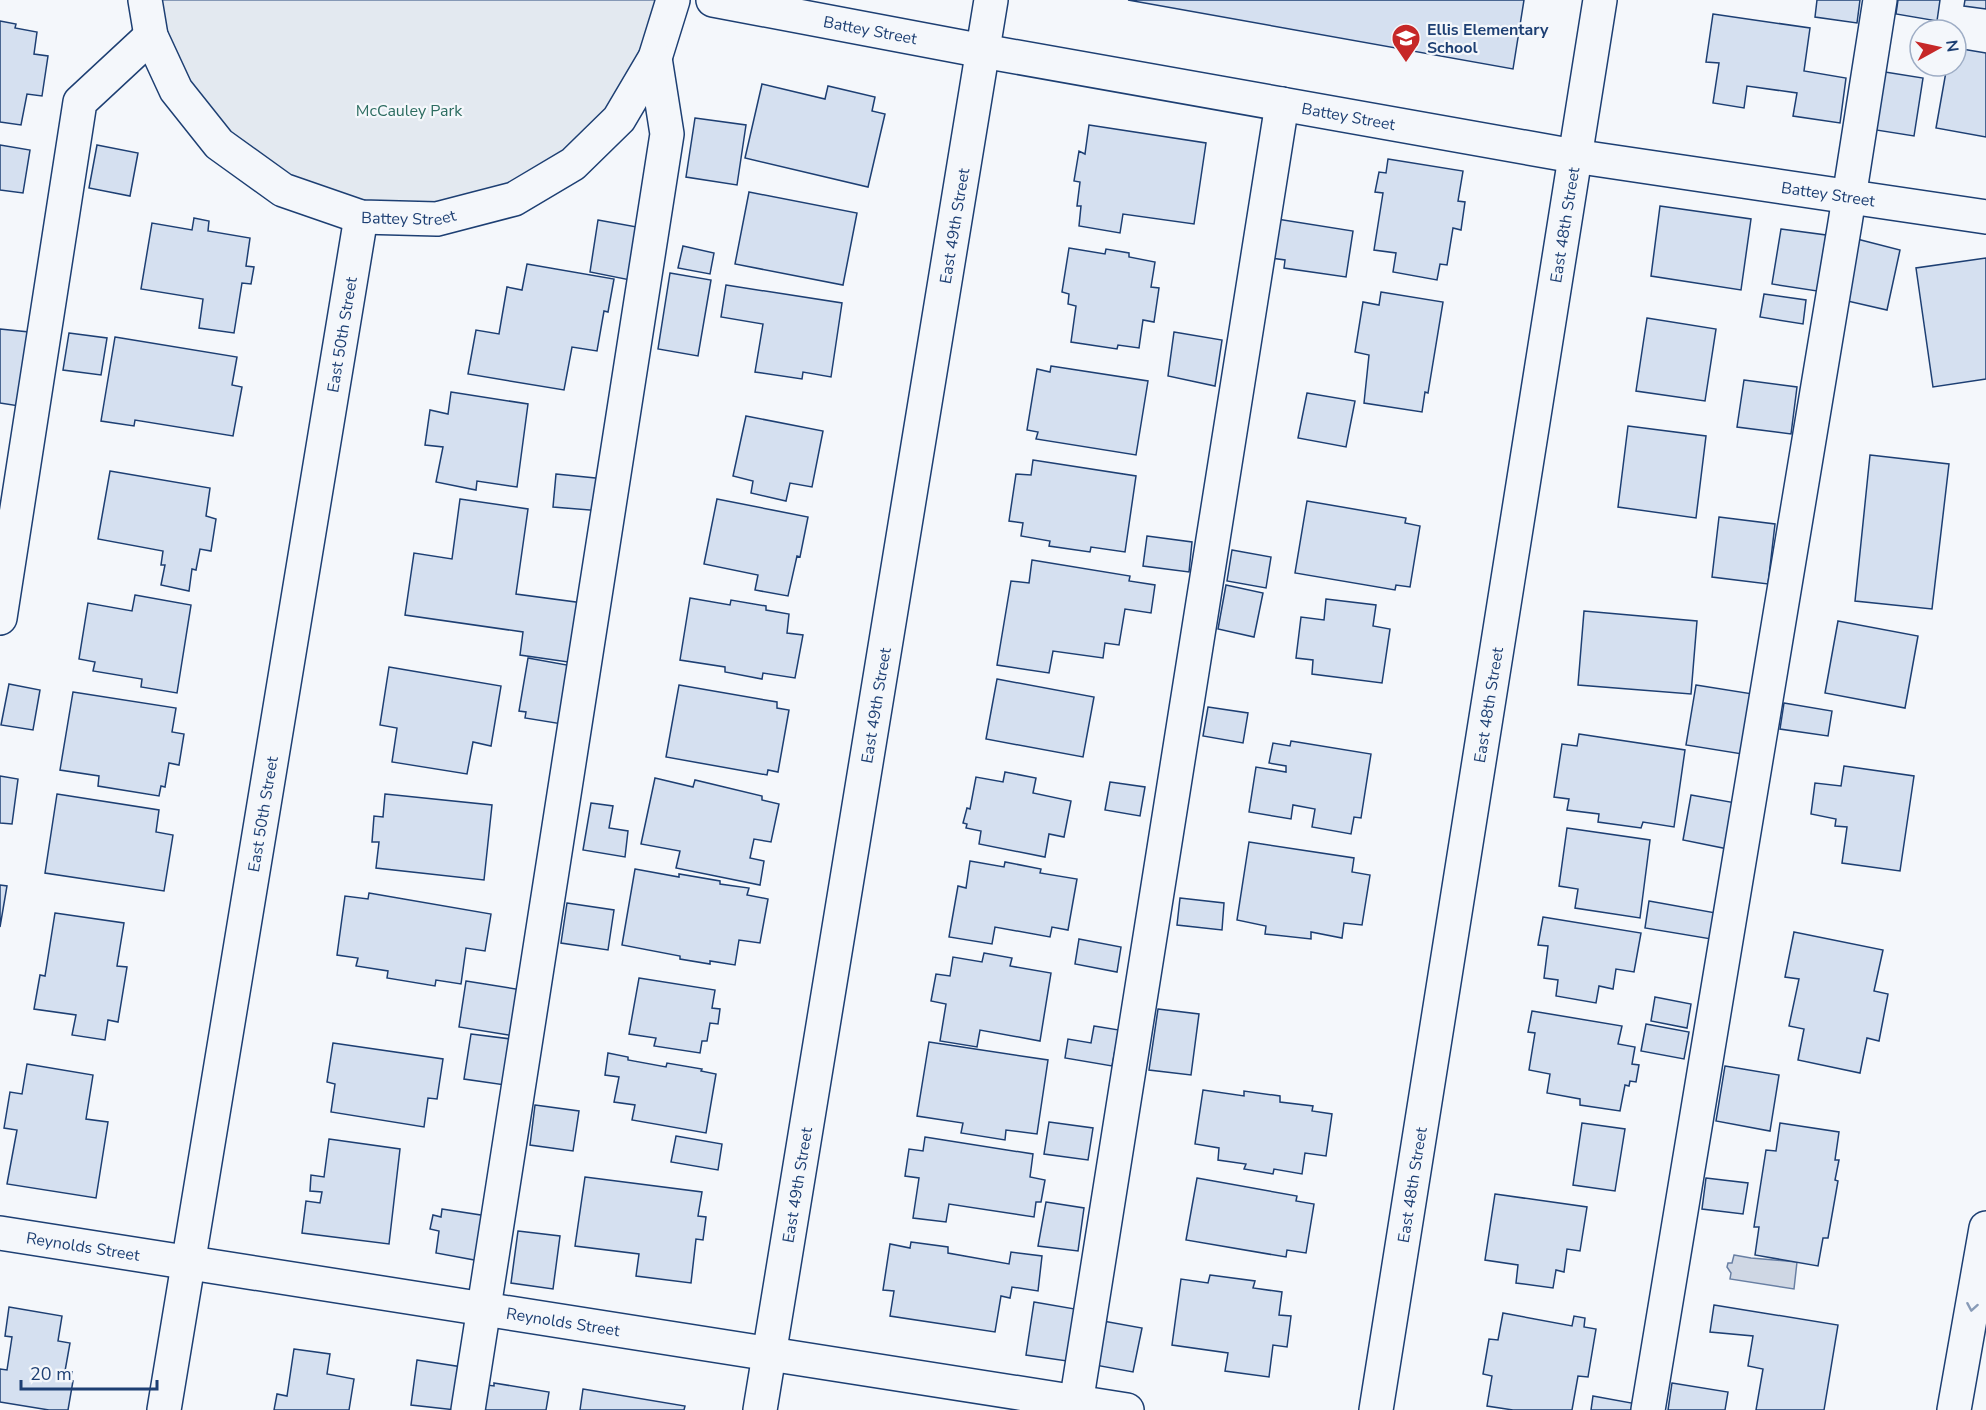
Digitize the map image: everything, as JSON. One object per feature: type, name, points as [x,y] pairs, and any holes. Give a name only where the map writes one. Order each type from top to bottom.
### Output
[{"type":"street","name":"Battey Street","points":[[145,0],[151,36],[176,90],[219,144],[283,190],[362,217],[437,219],[513,200],[573,164],[619,119],[655,58],[672,0]]},
{"type":"street","name":"Battey Street","points":[[713,0],[983,51],[1574,156],[1986,217]]},
{"type":"street","name":"East 49th Street","points":[[760,1410],[991,0]]},
{"type":"street","name":"East 48th Street","points":[[1376,1410],[1600,0]]},
{"type":"street","points":[[1648,1410],[1850,198],[1880,0]]},
{"type":"street","points":[[0,618],[80,102],[151,36]]},
{"type":"street","points":[[468,1410],[667,134],[655,58]]},
{"type":"street","points":[[1075,1406],[1282,104]]},
{"type":"street","name":"East 50th Street","points":[[164,1410],[362,217]]},
{"type":"street","points":[[1954,1410],[1986,1228]]},
{"type":"street","name":"Reynolds Street","points":[[0,1233],[768,1353],[1075,1406],[1127,1410]]},
{"type":"green space","name":"McCauley Park","points":[[145,0],[673,0],[619,119],[514,199],[361,217],[219,144]]},
{"type":"shaded area","points":[[1734,1255],[1797,1262],[1794,1289],[1730,1279],[1731,1273],[1727,1267],[1728,1263],[1732,1263]]},
{"type":"building","name":"Ellis Elementary School","points":[[1128,0],[1524,0],[1513,69]]},
{"type":"building","points":[[1817,0],[1860,0],[1857,23],[1815,17]]},
{"type":"building","points":[[1898,0],[1940,0],[1937,18],[1896,14]]},
{"type":"building","points":[[1965,0],[1986,0],[1986,9],[1964,6]]},
{"type":"building","points":[[1713,14],[1810,28],[1804,71],[1846,78],[1840,123],[1793,116],[1797,93],[1747,86],[1744,108],[1713,103],[1719,63],[1706,62]]},
{"type":"building","points":[[0,21],[16,24],[15,28],[37,32],[34,54],[48,56],[42,96],[27,94],[21,125],[0,122]]},
{"type":"building","points":[[1968,50],[1986,53],[1986,137],[1936,128],[1945,78],[1968,78]]},
{"type":"building","points":[[1885,72],[1908,76],[1908,78],[1923,78],[1914,136],[1876,130]]},
{"type":"building","points":[[762,84],[825,99],[828,86],[875,97],[872,111],[885,114],[868,187],[745,158]]},
{"type":"building","points":[[695,118],[746,125],[737,185],[686,177]]},
{"type":"building","points":[[1089,125],[1206,143],[1194,224],[1123,214],[1120,233],[1079,226],[1081,206],[1077,206],[1080,182],[1074,181],[1079,151],[1085,154]]},
{"type":"building","points":[[0,145],[30,150],[23,193],[0,190]]},
{"type":"building","points":[[97,145],[138,153],[130,196],[89,188]]},
{"type":"building","points":[[1388,159],[1463,171],[1458,201],[1465,202],[1461,230],[1453,228],[1447,265],[1440,264],[1437,280],[1393,272],[1396,253],[1374,250],[1383,193],[1375,192],[1379,172],[1386,173]]},
{"type":"building","points":[[749,192],[857,213],[843,285],[735,264]]},
{"type":"building","points":[[1660,206],[1751,219],[1741,290],[1651,276]]},
{"type":"building","points":[[194,218],[209,221],[208,231],[250,238],[246,266],[254,267],[251,284],[242,283],[234,333],[199,328],[203,299],[141,289],[152,223],[192,230]]},
{"type":"building","points":[[1277,219],[1353,231],[1346,277],[1284,268],[1285,260],[1271,258]]},
{"type":"building","points":[[598,220],[648,229],[630,280],[590,272]]},
{"type":"building","points":[[1781,229],[1826,235],[1817,291],[1772,284]]},
{"type":"building","points":[[1857,239],[1900,250],[1887,310],[1843,300]]},
{"type":"building","points":[[683,246],[714,253],[710,274],[678,268]]},
{"type":"building","points":[[1069,248],[1105,254],[1106,249],[1129,253],[1129,257],[1155,262],[1151,287],[1159,288],[1154,322],[1143,320],[1139,348],[1118,345],[1117,349],[1071,342],[1076,306],[1068,304],[1069,294],[1062,292]]},
{"type":"building","points":[[1986,258],[1986,379],[1933,387],[1916,268]]},
{"type":"building","points":[[527,264],[614,279],[608,312],[604,311],[597,351],[572,347],[564,390],[468,374],[476,330],[499,334],[507,287],[522,290]]},
{"type":"building","points":[[670,273],[711,280],[698,356],[658,349]]},
{"type":"building","points":[[726,285],[842,303],[831,377],[803,372],[802,379],[755,372],[763,324],[721,317]]},
{"type":"building","points":[[1381,292],[1443,302],[1428,393],[1425,392],[1422,412],[1364,403],[1369,355],[1355,352],[1363,302],[1379,305]]},
{"type":"building","points":[[1764,294],[1806,300],[1803,324],[1760,317]]},
{"type":"building","points":[[1647,318],[1716,329],[1705,401],[1636,391]]},
{"type":"building","points":[[0,329],[29,332],[19,406],[0,403]]},
{"type":"building","points":[[1174,332],[1222,340],[1215,386],[1168,376]]},
{"type":"building","points":[[69,333],[107,338],[101,375],[63,370]]},
{"type":"building","points":[[115,337],[237,357],[232,385],[242,387],[233,436],[135,420],[134,426],[101,421]]},
{"type":"building","points":[[1051,366],[1148,381],[1136,455],[1036,439],[1038,432],[1027,430],[1037,369],[1050,372]]},
{"type":"building","points":[[1744,380],[1797,387],[1791,434],[1737,427]]},
{"type":"building","points":[[451,392],[528,404],[517,487],[477,481],[476,490],[436,482],[443,447],[425,445],[430,410],[448,414]]},
{"type":"building","points":[[1307,393],[1355,401],[1346,447],[1298,438]]},
{"type":"building","points":[[746,416],[823,431],[812,487],[790,483],[786,501],[751,493],[753,481],[733,476]]},
{"type":"building","points":[[1628,426],[1706,436],[1696,518],[1618,507]]},
{"type":"building","points":[[1870,455],[1949,464],[1932,609],[1855,601]]},
{"type":"building","points":[[1033,460],[1136,476],[1125,552],[1091,547],[1090,552],[1049,546],[1050,541],[1021,536],[1023,523],[1009,521],[1016,474],[1031,475]]},
{"type":"building","points":[[110,471],[210,488],[206,516],[216,519],[211,551],[200,549],[196,570],[192,569],[189,591],[161,585],[165,565],[161,565],[163,551],[98,539]]},
{"type":"building","points":[[556,474],[605,479],[602,511],[553,507]]},
{"type":"building","points":[[460,499],[528,509],[516,594],[583,603],[575,663],[520,655],[523,632],[405,615],[414,553],[452,559]]},
{"type":"building","points":[[717,499],[808,517],[800,557],[797,556],[788,596],[755,590],[758,575],[704,564]]},
{"type":"building","points":[[1307,501],[1406,518],[1405,523],[1420,526],[1410,587],[1396,585],[1395,590],[1295,573]]},
{"type":"building","points":[[1719,517],[1775,524],[1768,584],[1712,577]]},
{"type":"building","points":[[1147,536],[1192,542],[1189,572],[1143,566]]},
{"type":"building","points":[[1232,550],[1271,557],[1266,588],[1227,581]]},
{"type":"building","points":[[1032,560],[1130,576],[1129,581],[1155,585],[1151,613],[1125,609],[1119,645],[1105,643],[1103,658],[1053,651],[1049,673],[997,665],[1011,581],[1029,583]]},
{"type":"building","points":[[1226,585],[1263,593],[1254,637],[1218,629]]},
{"type":"building","points":[[135,595],[191,605],[177,693],[141,687],[142,679],[93,671],[95,662],[79,659],[88,603],[132,611]]},
{"type":"building","points":[[690,598],[730,605],[731,600],[766,606],[766,610],[789,614],[787,633],[803,635],[795,678],[763,673],[762,679],[725,672],[725,667],[680,660]]},
{"type":"building","points":[[1326,599],[1376,605],[1373,626],[1390,629],[1382,683],[1312,674],[1313,660],[1296,658],[1301,617],[1324,620]]},
{"type":"building","points":[[1584,611],[1697,621],[1691,694],[1578,685]]},
{"type":"building","points":[[1838,621],[1918,636],[1905,708],[1825,693]]},
{"type":"building","points":[[528,658],[578,667],[568,725],[525,718],[526,712],[519,711]]},
{"type":"building","points":[[389,667],[501,686],[491,746],[473,742],[467,774],[392,762],[397,728],[380,725]]},
{"type":"building","points":[[997,679],[1094,697],[1083,757],[986,739]]},
{"type":"building","points":[[9,684],[40,690],[33,730],[1,725]]},
{"type":"building","points":[[679,685],[777,702],[777,708],[789,710],[778,772],[768,770],[767,775],[666,757]]},
{"type":"building","points":[[1696,685],[1753,694],[1742,754],[1686,745]]},
{"type":"building","points":[[73,692],[176,708],[172,732],[184,734],[179,765],[169,763],[165,787],[161,786],[159,796],[98,786],[99,776],[60,770]]},
{"type":"building","points":[[1784,703],[1832,711],[1828,736],[1780,729]]},
{"type":"building","points":[[1208,707],[1248,713],[1243,743],[1203,736]]},
{"type":"building","points":[[1579,734],[1685,750],[1674,827],[1643,822],[1641,828],[1598,822],[1599,814],[1567,810],[1569,799],[1554,797],[1562,744],[1577,746]]},
{"type":"building","points":[[1291,741],[1371,754],[1361,818],[1354,817],[1351,834],[1312,827],[1315,809],[1293,805],[1291,819],[1249,812],[1256,767],[1286,772],[1286,766],[1269,763],[1273,743],[1290,746]]},
{"type":"building","points":[[1844,766],[1914,776],[1900,871],[1842,863],[1847,827],[1835,826],[1836,819],[1811,814],[1815,783],[1841,786]]},
{"type":"building","points":[[1005,772],[1036,778],[1033,793],[1071,801],[1064,837],[1049,834],[1045,857],[979,844],[981,831],[966,828],[967,824],[963,823],[967,808],[970,809],[976,777],[1003,782]]},
{"type":"building","points":[[0,776],[18,779],[12,824],[0,823]]},
{"type":"building","points":[[655,778],[693,787],[695,780],[762,796],[762,800],[779,804],[771,842],[754,839],[750,858],[764,861],[760,885],[676,868],[680,851],[641,844]]},
{"type":"building","points":[[1110,782],[1145,787],[1140,816],[1105,810]]},
{"type":"building","points":[[57,794],[159,810],[156,832],[173,835],[164,891],[45,873]]},
{"type":"building","points":[[385,794],[492,805],[484,880],[376,868],[379,842],[372,842],[374,816],[383,817]]},
{"type":"building","points":[[1691,795],[1736,803],[1728,849],[1683,840]]},
{"type":"building","points":[[591,803],[613,806],[609,828],[628,831],[625,857],[583,850]]},
{"type":"building","points":[[1567,828],[1650,840],[1640,918],[1575,908],[1578,889],[1559,886]]},
{"type":"building","points":[[1249,842],[1354,858],[1352,872],[1370,875],[1362,925],[1344,923],[1342,938],[1311,932],[1311,939],[1265,934],[1266,926],[1237,920]]},
{"type":"building","points":[[970,861],[1004,867],[1005,862],[1041,869],[1040,873],[1077,879],[1068,930],[1052,927],[1050,937],[995,927],[992,944],[949,937],[958,886],[966,888]]},
{"type":"building","points":[[635,869],[720,881],[720,884],[749,888],[747,895],[768,899],[760,943],[739,940],[735,965],[680,959],[680,956],[622,945]]},
{"type":"building","points":[[0,885],[7,886],[0,927]]},
{"type":"building","points":[[369,893],[491,914],[485,951],[466,948],[461,984],[436,980],[435,986],[387,978],[388,971],[356,966],[358,958],[337,955],[345,896],[368,899]]},
{"type":"building","points":[[1180,898],[1224,903],[1222,930],[1177,925]]},
{"type":"building","points":[[1649,901],[1716,913],[1711,939],[1645,928]]},
{"type":"building","points":[[567,903],[614,910],[608,950],[561,943]]},
{"type":"building","points":[[55,913],[124,923],[117,966],[127,967],[118,1022],[108,1020],[105,1040],[72,1035],[76,1015],[34,1009],[40,975],[45,976]]},
{"type":"building","points":[[1543,917],[1641,933],[1634,972],[1616,969],[1613,989],[1599,986],[1596,1003],[1556,996],[1558,980],[1544,978],[1548,946],[1538,945]]},
{"type":"building","points":[[1794,932],[1883,950],[1874,991],[1888,994],[1879,1041],[1867,1038],[1860,1073],[1798,1060],[1804,1029],[1789,1026],[1799,979],[1785,977]]},
{"type":"building","points":[[1079,939],[1121,947],[1117,972],[1075,964]]},
{"type":"building","points":[[984,953],[1012,958],[1010,966],[1051,973],[1040,1041],[980,1030],[977,1047],[940,1041],[946,1004],[931,1001],[936,974],[950,976],[953,957],[982,962]]},
{"type":"building","points":[[639,978],[715,990],[712,1008],[720,1009],[718,1024],[710,1023],[707,1041],[702,1041],[700,1053],[654,1046],[656,1038],[629,1034]]},
{"type":"building","points":[[466,981],[522,990],[515,1036],[459,1027]]},
{"type":"building","points":[[1655,997],[1691,1004],[1687,1028],[1651,1021]]},
{"type":"building","points":[[1158,1009],[1199,1014],[1191,1075],[1149,1070]]},
{"type":"building","points":[[1532,1011],[1622,1026],[1618,1044],[1635,1047],[1632,1064],[1639,1065],[1636,1082],[1630,1081],[1629,1086],[1625,1085],[1620,1111],[1580,1105],[1580,1099],[1547,1093],[1550,1074],[1529,1070],[1535,1033],[1528,1032]]},
{"type":"building","points":[[1646,1024],[1689,1032],[1684,1059],[1641,1051]]},
{"type":"building","points":[[1094,1026],[1119,1030],[1112,1066],[1065,1058],[1068,1039],[1091,1043]]},
{"type":"building","points":[[471,1034],[511,1039],[505,1085],[464,1079]]},
{"type":"building","points":[[929,1042],[1048,1060],[1037,1134],[1006,1130],[1005,1140],[961,1133],[963,1123],[917,1116]]},
{"type":"building","points":[[333,1043],[443,1059],[437,1099],[428,1098],[424,1127],[331,1112],[335,1084],[327,1082]]},
{"type":"building","points":[[608,1053],[628,1057],[628,1060],[666,1067],[667,1063],[702,1069],[701,1071],[716,1074],[706,1133],[632,1120],[635,1105],[614,1102],[619,1077],[605,1075]]},
{"type":"building","points":[[27,1064],[93,1075],[86,1119],[108,1122],[96,1198],[7,1184],[17,1130],[4,1128],[10,1092],[22,1094]]},
{"type":"building","points":[[1725,1066],[1779,1075],[1770,1131],[1716,1121]]},
{"type":"building","points":[[1203,1090],[1244,1096],[1244,1091],[1280,1096],[1280,1102],[1313,1106],[1312,1111],[1332,1114],[1326,1156],[1305,1153],[1302,1174],[1274,1169],[1273,1174],[1244,1169],[1246,1164],[1218,1160],[1219,1148],[1195,1144]]},
{"type":"building","points":[[535,1105],[579,1111],[573,1151],[530,1145]]},
{"type":"building","points":[[1049,1122],[1093,1128],[1088,1160],[1044,1154]]},
{"type":"building","points":[[1582,1123],[1625,1129],[1615,1191],[1573,1185]]},
{"type":"building","points":[[1780,1123],[1839,1132],[1835,1160],[1839,1160],[1835,1180],[1838,1181],[1828,1238],[1823,1238],[1818,1266],[1755,1255],[1759,1227],[1754,1227],[1766,1150],[1776,1151]]},
{"type":"building","points":[[676,1136],[722,1144],[718,1170],[671,1162]]},
{"type":"building","points":[[925,1137],[1033,1154],[1030,1177],[1045,1180],[1041,1202],[1036,1202],[1034,1217],[949,1204],[946,1222],[913,1218],[919,1178],[905,1176],[909,1149],[923,1151]]},
{"type":"building","points":[[329,1139],[400,1149],[389,1244],[302,1233],[306,1201],[320,1203],[322,1192],[310,1191],[311,1175],[324,1177]]},
{"type":"building","points":[[585,1177],[702,1192],[698,1216],[706,1217],[703,1240],[696,1239],[691,1283],[636,1276],[639,1254],[575,1246]]},
{"type":"building","points":[[1197,1178],[1297,1196],[1296,1201],[1314,1204],[1306,1253],[1287,1250],[1286,1257],[1186,1240]]},
{"type":"building","points":[[1706,1178],[1748,1183],[1743,1214],[1702,1209]]},
{"type":"building","points":[[1495,1194],[1587,1207],[1580,1251],[1567,1249],[1564,1272],[1556,1270],[1553,1288],[1516,1283],[1518,1265],[1485,1260]]},
{"type":"building","points":[[1046,1202],[1084,1208],[1078,1251],[1038,1246]]},
{"type":"building","points":[[442,1209],[487,1216],[480,1261],[436,1253],[439,1231],[430,1229],[433,1215],[441,1217]]},
{"type":"building","points":[[518,1231],[560,1236],[553,1289],[511,1283]]},
{"type":"building","points":[[911,1242],[948,1247],[948,1253],[1009,1264],[1011,1252],[1042,1256],[1038,1291],[1012,1287],[1010,1298],[1001,1296],[995,1332],[890,1316],[894,1291],[883,1290],[890,1244],[910,1248]]},
{"type":"building","points":[[1210,1275],[1255,1281],[1253,1288],[1282,1292],[1279,1315],[1291,1316],[1287,1347],[1273,1345],[1269,1377],[1225,1371],[1228,1353],[1172,1345],[1181,1279],[1208,1283]]},
{"type":"building","points":[[1034,1302],[1075,1309],[1067,1361],[1026,1355]]},
{"type":"building","points":[[1714,1305],[1838,1325],[1824,1410],[1756,1410],[1763,1369],[1748,1366],[1753,1336],[1710,1332]]},
{"type":"building","points":[[9,1307],[62,1316],[58,1341],[70,1343],[65,1371],[72,1372],[70,1381],[73,1381],[68,1410],[49,1410],[0,1402],[0,1369],[7,1370],[12,1337],[5,1336]]},
{"type":"building","points":[[1503,1313],[1572,1326],[1574,1316],[1585,1318],[1584,1327],[1596,1329],[1588,1377],[1578,1376],[1572,1410],[1513,1410],[1487,1406],[1492,1376],[1483,1374],[1489,1339],[1498,1340]]},
{"type":"building","points":[[1103,1321],[1142,1328],[1133,1372],[1095,1365]]},
{"type":"building","points":[[294,1349],[330,1354],[327,1374],[354,1379],[349,1410],[274,1410],[277,1394],[287,1396]]},
{"type":"building","points":[[417,1360],[462,1367],[456,1410],[411,1405]]},
{"type":"building","points":[[494,1383],[549,1392],[546,1410],[483,1410],[487,1385],[494,1386]]},
{"type":"building","points":[[1672,1383],[1728,1392],[1725,1410],[1668,1410]]},
{"type":"building","points":[[583,1389],[685,1406],[684,1410],[580,1410]]},
{"type":"building","points":[[1593,1396],[1637,1404],[1636,1410],[1591,1410]]},
{"type":"place","name":"Ellis Elementary School","points":[[1406,64]]}]
